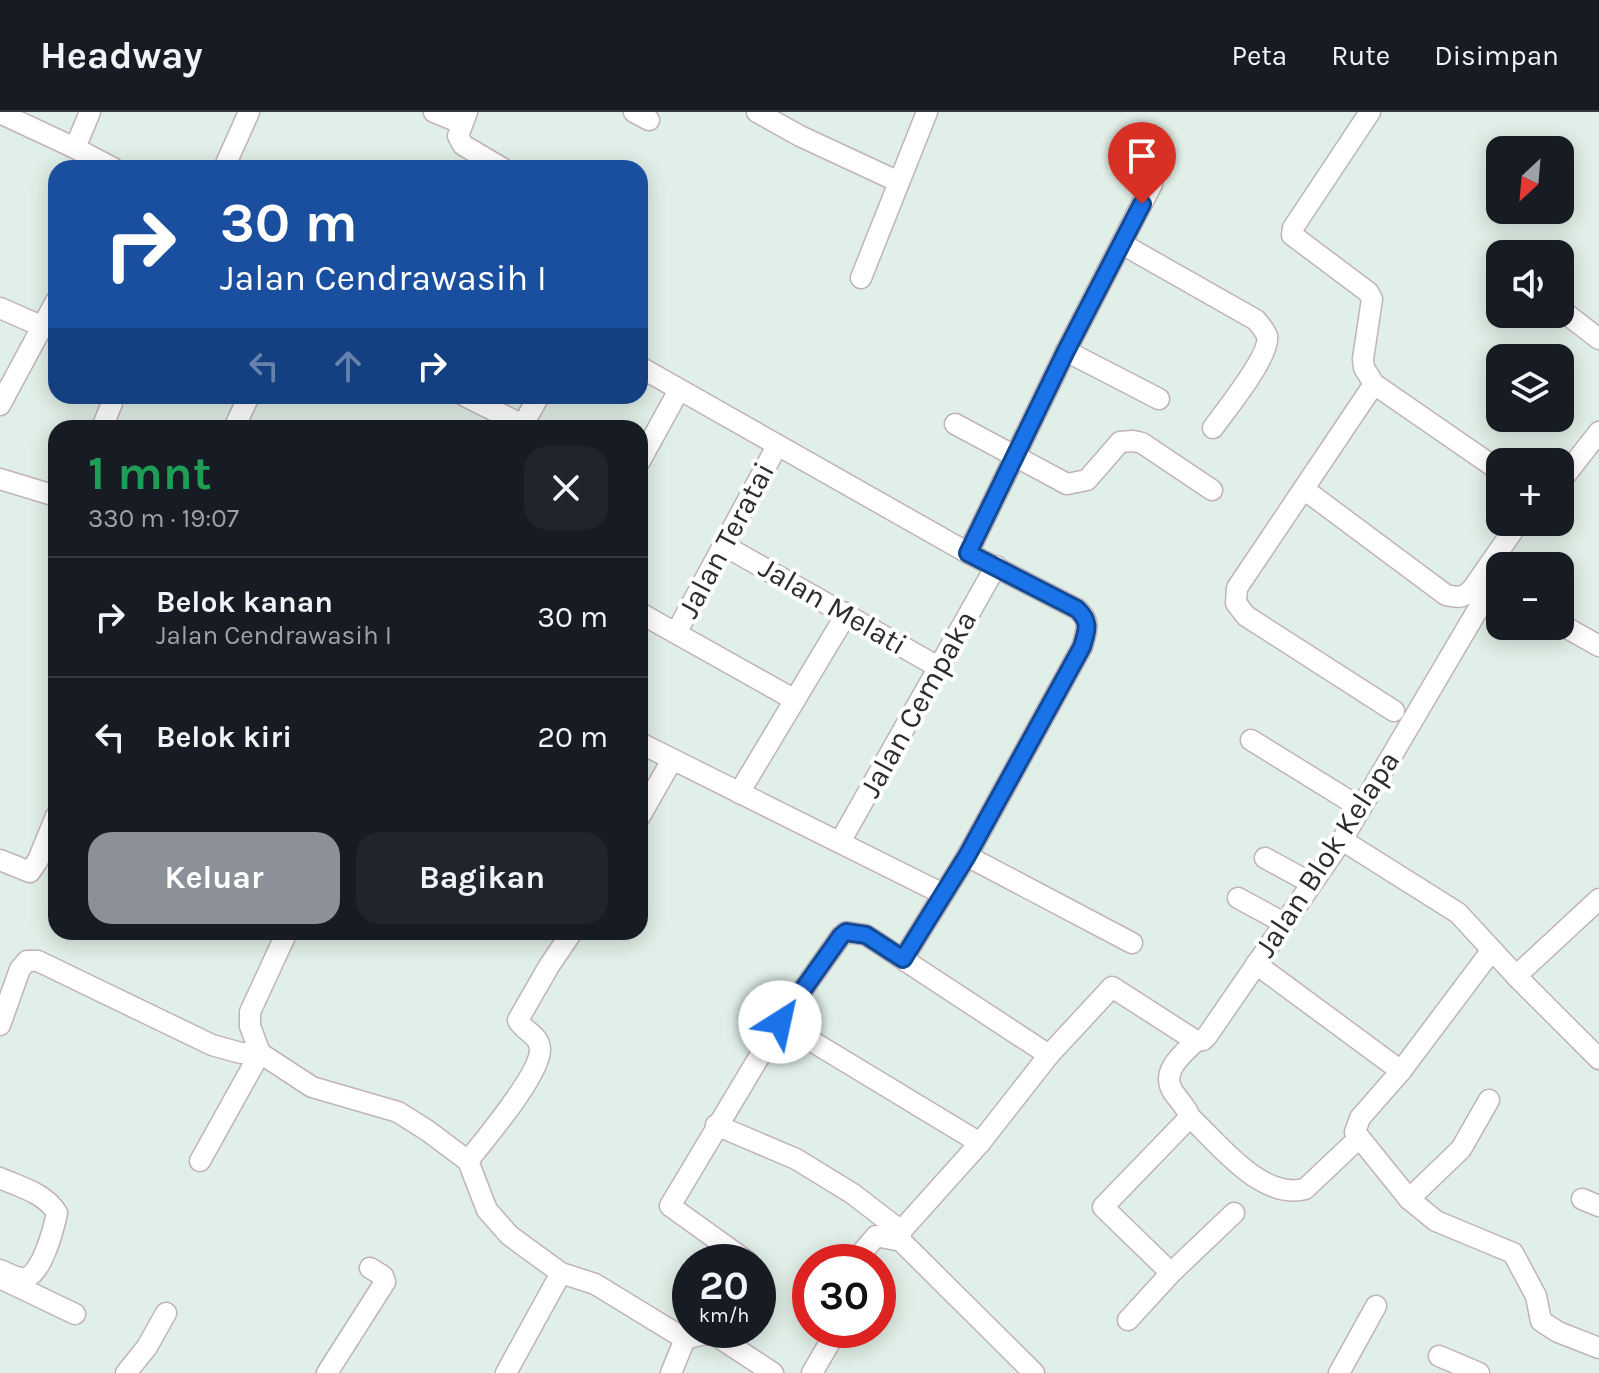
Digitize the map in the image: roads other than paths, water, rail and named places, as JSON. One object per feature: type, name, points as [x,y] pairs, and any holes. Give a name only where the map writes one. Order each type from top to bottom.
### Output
[{"type":"street","points":[[75,148],[90,112]]},
{"type":"street","points":[[228,160],[249,112]]},
{"type":"street","points":[[434,112],[464,118],[458,136],[463,145],[488,160]]},
{"type":"street","points":[[757,112],[800,136],[899,182]]},
{"type":"street","points":[[861,278],[927,112]]},
{"type":"street","points":[[1370,112],[1293,228],[1292,235],[1368,292],[1372,299],[1363,359],[1364,368],[1374,384],[1486,461]]},
{"type":"street","points":[[0,113],[98,160]]},
{"type":"street","points":[[968,553],[1066,351],[1152,184]]},
{"type":"street","points":[[1122,244],[1256,320],[1267,334],[1266,345],[1257,364],[1213,428]]},
{"type":"street","points":[[0,308],[41,326]]},
{"type":"street","points":[[0,405],[48,314]]},
{"type":"street","points":[[1574,320],[1599,339]]},
{"type":"street","points":[[1066,351],[1159,399]]},
{"type":"street","points":[[648,372],[968,553],[1077,609],[1085,617],[1088,627],[1082,647],[967,856],[903,959]]},
{"type":"street","points":[[1374,384],[1237,588],[1236,603],[1246,616],[1394,711]]},
{"type":"street","points":[[648,446],[679,390]]},
{"type":"street","points":[[480,404],[509,420]]},
{"type":"street","points":[[955,424],[1067,484],[1087,480],[1120,442],[1133,441],[1142,443],[1212,490]]},
{"type":"street","name":"Jalan Teratai","points":[[676,633],[777,446]]},
{"type":"street","points":[[1574,468],[1595,447]]},
{"type":"street","points":[[0,479],[48,494]]},
{"type":"street","points":[[1305,490],[1446,595],[1458,598],[1473,588],[1509,536]]},
{"type":"street","name":"Jalan Melati","points":[[725,546],[940,668]]},
{"type":"street","name":"Jalan Cempaka","points":[[840,842],[996,566]]},
{"type":"street","name":"Jalan Blok Kelapa","points":[[1190,1117],[1171,1088],[1168,1076],[1175,1062],[1196,1041],[1207,1036],[1342,840],[1486,600]]},
{"type":"street","points":[[739,793],[847,613]]},
{"type":"street","points":[[648,617],[795,700]]},
{"type":"street","points":[[1574,632],[1599,646]]},
{"type":"street","points":[[1251,740],[1361,808]]},
{"type":"street","points":[[648,747],[943,894]]},
{"type":"street","points":[[648,802],[672,760]]},
{"type":"street","points":[[0,860],[30,872],[48,836]]},
{"type":"street","points":[[1342,840],[1446,904],[1466,920],[1516,976],[1599,1059]]},
{"type":"street","points":[[967,856],[1132,943]]},
{"type":"street","points":[[1265,858],[1311,883]]},
{"type":"street","points":[[1238,898],[1284,923]]},
{"type":"street","points":[[1516,976],[1599,899]]},
{"type":"street","points":[[723,1244],[670,1206],[780,1022],[846,932],[866,935],[1049,1055]]},
{"type":"street","points":[[200,1161],[260,1053],[250,1026],[250,1012],[283,940]]},
{"type":"street","points":[[468,1161],[535,1070],[539,1046],[532,1033],[518,1022],[567,940]]},
{"type":"street","points":[[1492,950],[1355,1128],[1359,1138],[1409,1199],[1436,1221],[1513,1253],[1536,1296],[1541,1321],[1558,1332],[1599,1348]]},
{"type":"street","points":[[0,1025],[20,969],[27,961],[38,961],[212,1045],[241,1053],[260,1053],[312,1087],[398,1112],[468,1161],[487,1210],[509,1235],[561,1273],[595,1284],[672,1321]]},
{"type":"street","points":[[1256,964],[1401,1071]]},
{"type":"street","points":[[869,1244],[876,1236],[901,1236],[1049,1055],[1112,987],[1196,1041]]},
{"type":"street","points":[[780,1022],[980,1143]]},
{"type":"street","points":[[1409,1199],[1461,1149],[1489,1100]]},
{"type":"street","points":[[1171,1273],[1103,1207],[1190,1117],[1260,1182],[1294,1190],[1305,1189],[1359,1138]]},
{"type":"street","points":[[716,1125],[796,1159],[853,1194],[901,1236],[1034,1373]]},
{"type":"street","points":[[0,1178],[38,1195],[51,1204],[57,1213],[53,1233],[38,1267],[30,1277],[0,1270]]},
{"type":"street","points":[[1128,1320],[1171,1273],[1234,1213]]},
{"type":"street","points":[[327,1373],[385,1282],[383,1276],[370,1268]]},
{"type":"street","points":[[506,1373],[561,1273]]},
{"type":"street","points":[[0,1278],[75,1314]]},
{"type":"street","points":[[1339,1373],[1376,1306]]},
{"type":"street","points":[[126,1373],[147,1347],[166,1313]]},
{"type":"street","points":[[671,1373],[689,1348]]},
{"type":"street","points":[[735,1348],[773,1373]]},
{"type":"street","points":[[812,1373],[827,1348]]},
{"type":"street","points":[[1439,1356],[1479,1373]]}]
